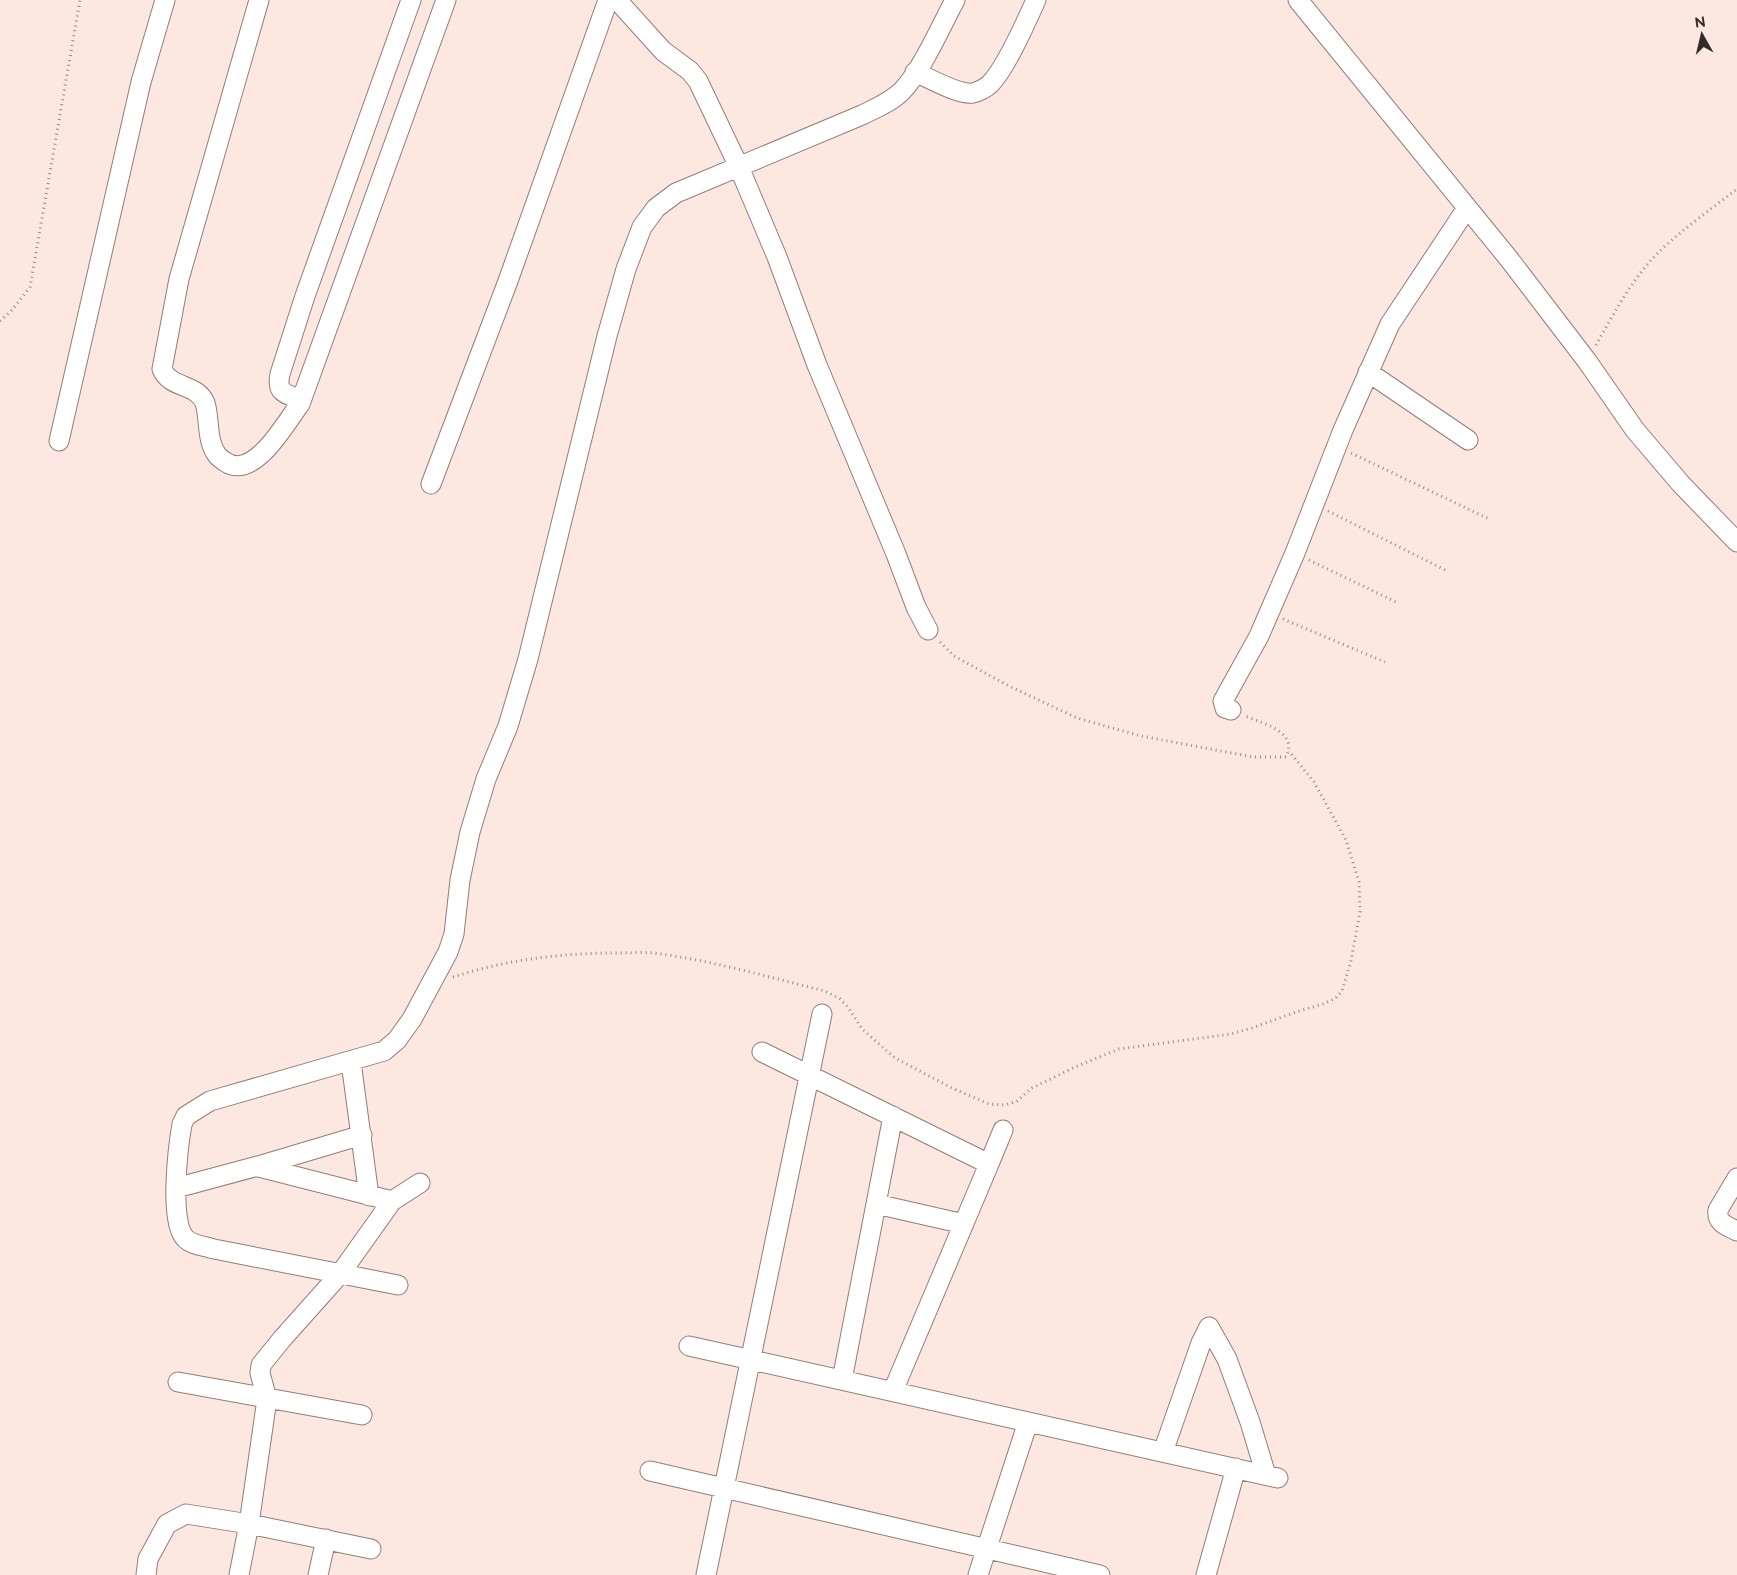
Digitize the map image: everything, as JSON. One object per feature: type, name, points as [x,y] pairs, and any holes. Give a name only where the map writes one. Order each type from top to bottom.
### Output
[{"type":"street","points":[[59,441],[139,92],[165,0]]},
{"type":"street","points":[[259,0],[179,279],[162,369],[165,376],[171,381],[195,391],[201,397],[205,404],[207,428],[217,455],[233,465],[245,465],[256,460],[264,452],[301,400],[446,0]]},
{"type":"street","points":[[301,400],[280,389],[278,385],[282,368],[305,296],[411,0]]},
{"type":"street","points":[[431,484],[508,281],[608,0]]},
{"type":"street","points":[[617,0],[663,51],[690,71],[698,81],[739,167],[777,257],[817,365],[896,554],[916,608],[928,630]]},
{"type":"street","points":[[398,1285],[214,1249],[187,1241],[180,1233],[176,1188],[182,1124],[186,1116],[210,1101],[384,1051],[397,1040],[412,1019],[448,952],[454,934],[460,880],[470,832],[486,780],[508,726],[528,659],[607,336],[626,269],[642,227],[656,208],[676,193],[884,104],[902,91],[915,72],[955,0]]},
{"type":"street","points":[[915,72],[956,89],[971,93],[980,90],[990,84],[1003,64],[1036,0]]},
{"type":"street","points":[[1298,0],[1509,259],[1635,430],[1681,484],[1737,542]]},
{"type":"street","points":[[1231,710],[1225,708],[1223,701],[1259,636],[1295,553],[1336,446],[1390,324],[1467,208]]},
{"type":"street","points":[[1368,372],[1468,440]]},
{"type":"street","points":[[706,1575],[822,1014]]},
{"type":"street","points":[[762,1052],[990,1164]]},
{"type":"street","points":[[351,1062],[369,1196]]},
{"type":"street","points":[[842,1380],[893,1116]]},
{"type":"street","points":[[893,1391],[1003,1130]]},
{"type":"street","points":[[176,1188],[362,1135]]},
{"type":"street","points":[[258,1166],[392,1201]]},
{"type":"street","points":[[1737,1178],[1717,1214],[1722,1223],[1737,1231]]},
{"type":"street","points":[[239,1575],[249,1524],[267,1399],[260,1373],[261,1365],[340,1274],[392,1201],[420,1183]]},
{"type":"street","points":[[876,1204],[964,1224]]},
{"type":"street","points":[[689,1346],[893,1391],[1028,1422],[1163,1452],[1272,1476],[1226,1359],[1209,1328],[1201,1343],[1163,1452]]},
{"type":"street","points":[[178,1382],[362,1415]]},
{"type":"street","points":[[978,1575],[1028,1422]]},
{"type":"street","points":[[1206,1575],[1236,1468]]},
{"type":"street","points":[[650,1472],[1100,1575]]},
{"type":"street","points":[[146,1575],[148,1559],[167,1524],[186,1514],[249,1524],[371,1549]]},
{"type":"street","points":[[318,1575],[326,1539]]},
{"type":"path","points":[[0,321],[12,310],[30,287],[80,0]]},
{"type":"path","points":[[1586,361],[1626,294],[1653,258],[1694,222],[1737,189]]},
{"type":"path","points":[[1336,446],[1488,519]]},
{"type":"path","points":[[1314,504],[1448,571]]},
{"type":"path","points":[[1295,553],[1398,603]]},
{"type":"path","points":[[1269,613],[1385,662]]},
{"type":"path","points":[[928,630],[954,656],[1009,686],[1077,718],[1141,736],[1253,757],[1286,756],[1289,751]]},
{"type":"path","points":[[430,988],[453,977],[483,967],[540,958],[600,953],[651,953],[697,960],[825,991],[840,998],[848,1006],[862,1029],[895,1058],[952,1088],[989,1104],[1004,1105],[1017,1101],[1032,1088],[1075,1066],[1119,1049],[1231,1034],[1323,1004],[1336,998],[1342,991],[1351,961],[1360,912],[1359,882],[1346,840],[1314,782],[1289,751],[1288,740],[1277,729],[1231,710]]}]
